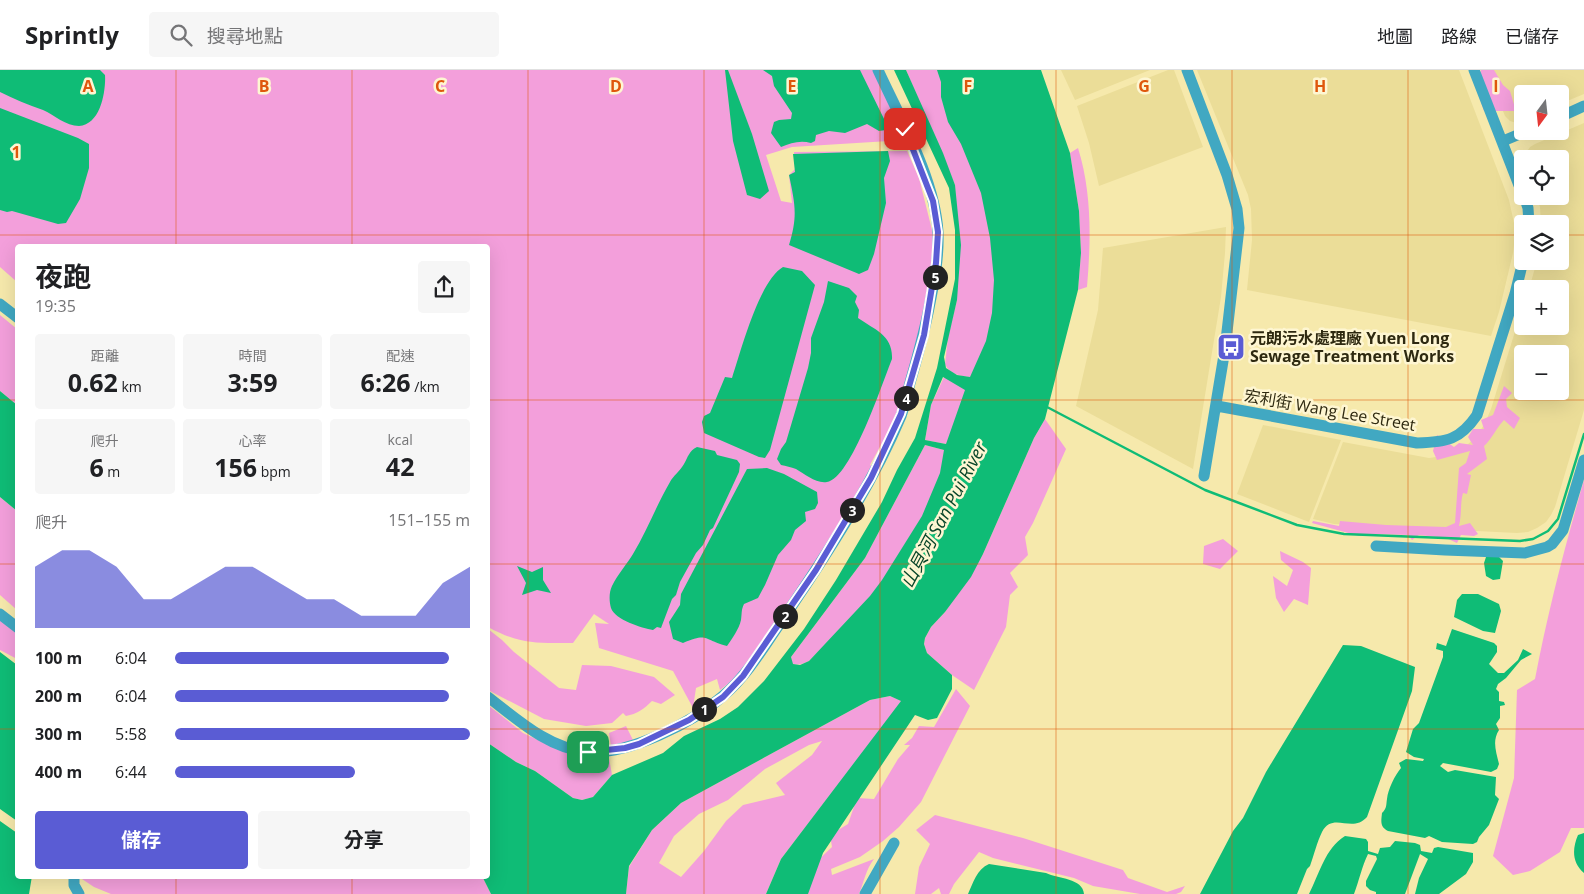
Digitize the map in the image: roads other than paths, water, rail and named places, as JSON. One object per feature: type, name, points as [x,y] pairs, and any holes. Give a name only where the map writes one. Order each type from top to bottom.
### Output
[{"type":"street","points":[[490,699],[536,734],[571,748],[588,752],[625,748],[639,744],[689,720],[723,697],[743,676],[816,570],[871,478],[901,414],[924,335],[936,270],[938,232],[933,201],[910,140],[878,70]]},
{"type":"street","points":[[1188,70],[1227,175],[1239,218],[1236,270],[1217,406],[1204,476]]},
{"type":"street","points":[[1474,70],[1514,171]]},
{"type":"street","points":[[1569,113],[1584,106]]},
{"type":"street","points":[[1503,141],[1514,136]]},
{"type":"street","name":"宏利街 Wang Lee Street","points":[[1217,406],[1417,443],[1447,441],[1469,426],[1477,415],[1516,294],[1522,270]]},
{"type":"street","points":[[0,304],[15,316]]},
{"type":"street","points":[[1376,546],[1525,553],[1547,547],[1552,544],[1563,530],[1584,460]]},
{"type":"street","points":[[0,614],[15,626]]},
{"type":"street","points":[[865,894],[894,843]]},
{"type":"street","points":[[74,879],[74,885],[79,894]]},
{"type":"water","points":[[0,70],[100,70],[105,75],[101,106],[92,120],[86,124],[74,126],[43,110],[0,92]]},
{"type":"water","points":[[725,70],[728,70],[752,134],[769,191],[760,199],[747,195],[733,141]]},
{"type":"water","points":[[763,70],[860,70],[886,123],[886,130],[879,131],[867,124],[845,133],[829,131],[816,135],[815,141],[811,143],[796,142],[781,147],[771,133],[774,122],[791,119],[792,113],[774,86],[772,76]]},
{"type":"water","name":"山貝河 San Pui River","points":[[894,70],[906,70],[943,153],[955,185],[961,245],[957,300],[944,357],[946,368],[957,375],[970,377],[986,341],[992,313],[994,280],[990,238],[981,193],[961,144],[948,122],[941,97],[941,82],[937,70],[1041,70],[1070,153],[1079,211],[1081,253],[1078,290],[1045,419],[1034,438],[971,577],[945,612],[931,627],[925,638],[924,644],[927,653],[952,675],[952,689],[937,718],[928,720],[915,715],[823,853],[808,894],[766,894],[781,859],[901,701],[890,696],[870,700],[681,803],[652,830],[629,866],[626,894],[491,894],[484,879],[490,879],[490,744],[516,762],[535,771],[573,798],[582,800],[593,797],[612,775],[663,753],[684,736],[720,719],[738,707],[764,681],[804,629],[836,580],[882,502],[915,438],[937,368],[955,279],[955,230],[949,188]],"holes":[[[943,377],[965,390],[946,444],[925,440],[931,405]],[[925,445],[944,450],[940,473],[922,516],[882,580],[870,596],[809,661],[800,665],[793,664],[791,657],[865,558]]]},
{"type":"water","points":[[0,108],[89,144],[89,168],[80,199],[66,223],[58,224],[12,211],[0,210]]},
{"type":"water","points":[[888,151],[890,161],[884,178],[886,203],[874,254],[868,270],[859,274],[789,245],[795,218],[789,175],[795,172],[793,154]]},
{"type":"water","points":[[783,267],[802,271],[815,285],[770,450],[765,458],[704,433],[702,422],[704,416],[710,413],[725,377],[732,378],[752,318],[766,286]]},
{"type":"water","points":[[828,281],[849,288],[857,296],[855,302],[859,310],[858,318],[882,334],[892,351],[892,359],[856,448],[836,477],[823,482],[815,480],[796,469],[781,465],[777,459],[786,442],[808,368],[811,338],[824,302]]},
{"type":"water","points":[[0,391],[15,403],[15,509],[0,497]]},
{"type":"water","points":[[697,447],[715,451],[717,455],[737,460],[740,464],[739,472],[713,528],[710,530],[680,582],[661,628],[657,627],[653,630],[629,623],[618,616],[611,608],[611,588],[631,558],[671,480],[682,467],[690,452]]},
{"type":"water","points":[[767,468],[784,474],[817,492],[818,503],[815,509],[805,512],[806,521],[795,530],[791,540],[778,555],[758,598],[744,604],[739,627],[727,646],[706,638],[697,638],[683,643],[673,639],[669,622],[680,605],[681,594],[747,469]]},
{"type":"water","points":[[1486,557],[1499,557],[1503,561],[1500,579],[1493,580],[1486,576],[1484,563]]},
{"type":"water","points":[[517,566],[532,572],[543,567],[543,580],[551,593],[537,590],[522,595],[526,583]]},
{"type":"water","points":[[1462,594],[1478,594],[1499,604],[1501,611],[1495,633],[1483,631],[1454,617],[1457,600]]},
{"type":"water","points":[[1452,629],[1494,643],[1497,646],[1497,652],[1489,664],[1498,673],[1504,673],[1518,660],[1523,649],[1532,654],[1521,660],[1506,678],[1498,684],[1496,689],[1499,692],[1499,701],[1504,702],[1505,705],[1500,706],[1500,718],[1496,724],[1499,730],[1495,742],[1499,764],[1497,769],[1491,772],[1443,763],[1440,766],[1448,772],[1455,770],[1496,777],[1495,795],[1499,799],[1489,825],[1477,842],[1473,844],[1442,842],[1429,836],[1425,838],[1388,831],[1382,826],[1381,822],[1390,787],[1401,768],[1399,763],[1406,759],[1423,761],[1424,759],[1414,757],[1406,752],[1413,729],[1419,723],[1443,657],[1443,651],[1436,649],[1437,643],[1446,646]]},
{"type":"water","points":[[1343,645],[1361,646],[1415,667],[1412,691],[1367,817],[1355,824],[1332,823],[1326,826],[1320,836],[1310,866],[1297,894],[1200,894],[1233,831],[1243,818],[1266,772]]},
{"type":"water","points":[[0,652],[15,663],[15,820],[0,809]]},
{"type":"water","points":[[0,821],[15,832],[15,879],[32,879],[29,894],[0,894]]},
{"type":"water","points":[[1584,833],[1584,873],[1577,865],[1574,851],[1578,835]]},
{"type":"water","points":[[1345,836],[1366,839],[1368,851],[1378,854],[1380,848],[1390,847],[1395,841],[1415,843],[1420,845],[1421,851],[1432,853],[1434,848],[1438,847],[1473,853],[1473,862],[1466,874],[1439,894],[1415,894],[1419,878],[1428,859],[1420,854],[1405,894],[1376,894],[1376,892],[1366,886],[1366,881],[1377,859],[1376,856],[1368,854],[1354,894],[1309,894],[1327,855],[1332,847]]},
{"type":"water","points":[[989,864],[1046,873],[1069,880],[1079,885],[1083,889],[1084,894],[968,894],[978,873]]},
{"type":"waterway","points":[[1047,407],[1205,490],[1297,525],[1344,534],[1520,541],[1533,539],[1548,531],[1558,519],[1584,434]]},
{"type":"place","name":"元朗污水處理廠 Yuen Long Sewage Treatment Works","points":[[1231,347]]}]
